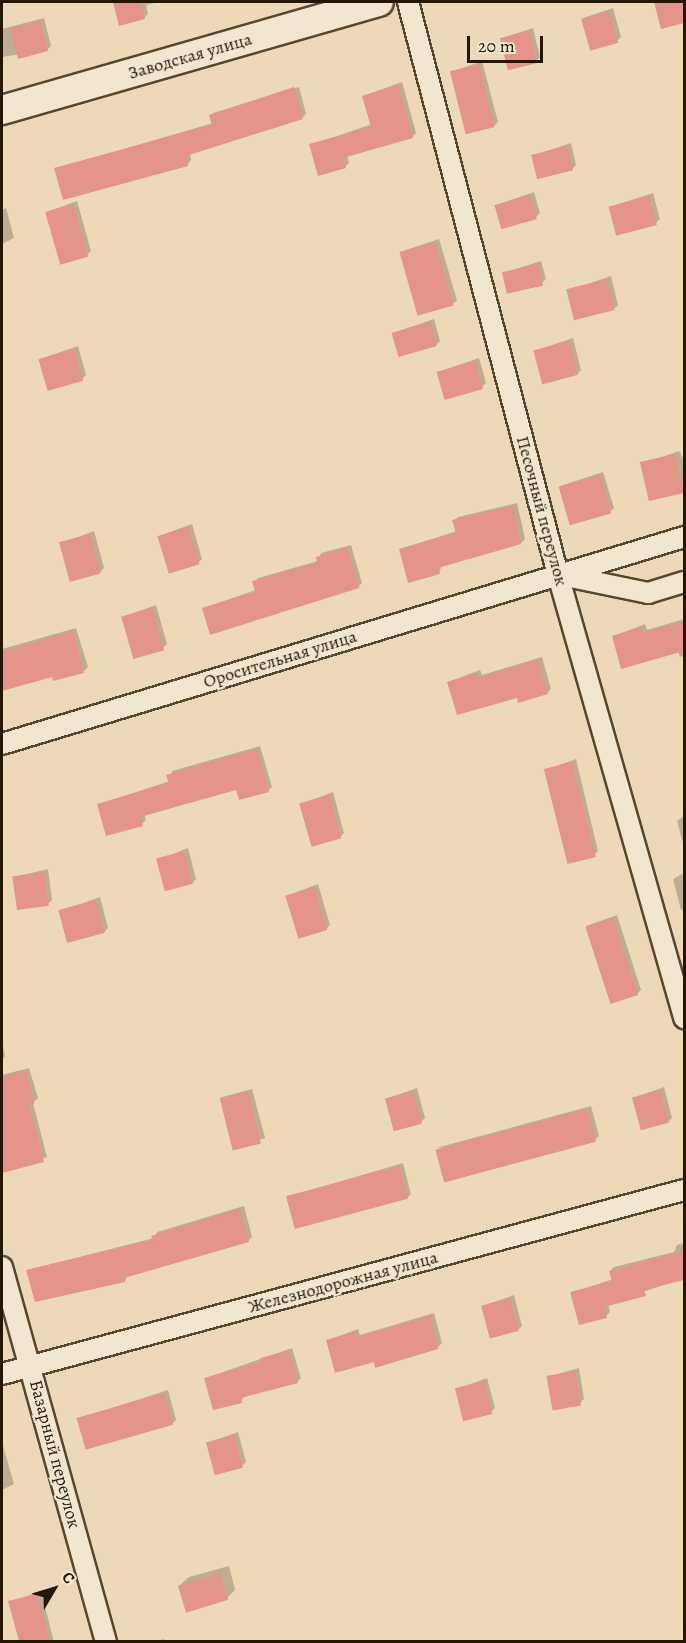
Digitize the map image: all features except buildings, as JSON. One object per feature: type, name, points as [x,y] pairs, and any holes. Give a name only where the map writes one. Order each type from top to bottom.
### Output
[{"type":"main road","name":"Заводская улица","points":[[2,110],[379,2]]},
{"type":"street","name":"Песочный переулок","points":[[408,2],[558,575],[684,1018]]},
{"type":"street","name":"Оросительная улица","points":[[2,744],[684,537]]},
{"type":"street","name":"Оросительная улица","points":[[558,575],[648,593],[684,582]]},
{"type":"street","name":"Железнодорожная улица","points":[[2,1374],[684,1190]]},
{"type":"street","name":"Базарный переулок","points":[[2,1267],[106,1641]]}]
